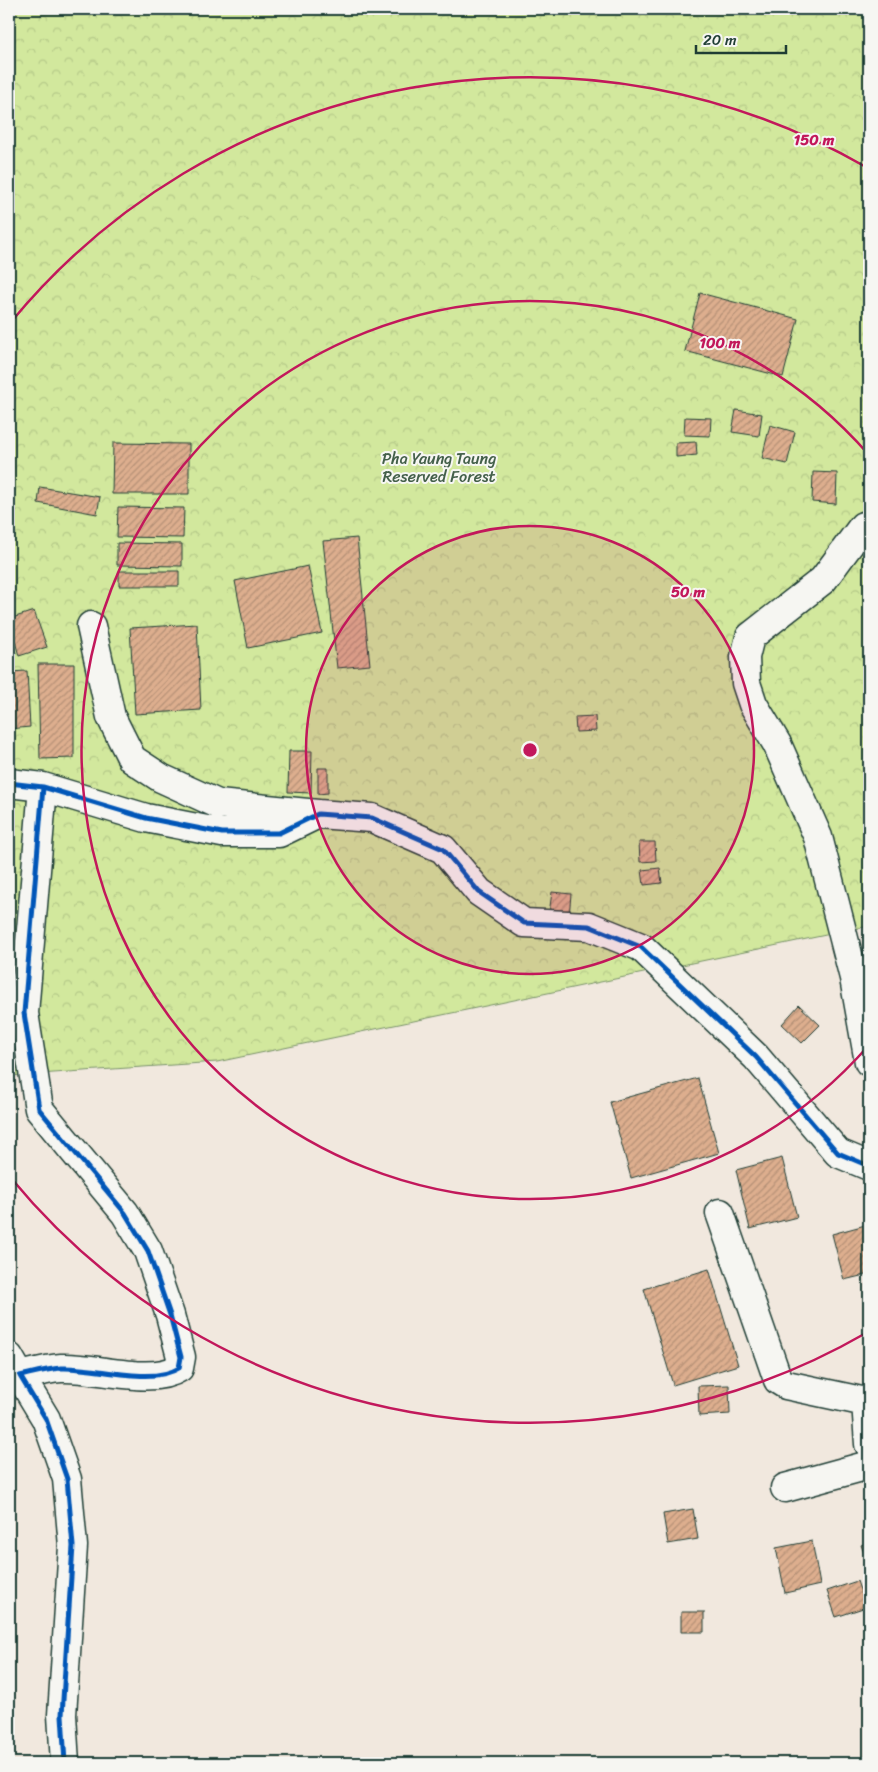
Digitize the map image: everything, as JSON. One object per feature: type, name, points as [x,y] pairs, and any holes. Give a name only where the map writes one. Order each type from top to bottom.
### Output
[{"type":"street","points":[[864,526],[823,580],[750,637],[745,657],[746,683],[753,704],[777,744],[818,837],[854,978],[869,1062]]},
{"type":"street","points":[[91,626],[111,717],[132,759],[161,778],[218,804],[372,818],[442,849],[479,892],[524,923],[589,926],[641,947],[756,1057],[838,1153],[869,1166]]},
{"type":"street","points":[[9,783],[43,787],[146,818],[222,833],[279,833],[318,814]]},
{"type":"street","points":[[14,1366],[62,1368],[137,1376],[172,1373],[179,1368],[181,1357],[170,1316],[148,1251],[125,1213],[39,1109],[24,1013],[43,787]]},
{"type":"street","points":[[720,1213],[778,1380],[786,1385],[866,1402],[869,1444]]},
{"type":"street","points":[[14,1366],[46,1419],[67,1479],[73,1546],[62,1715],[65,1763]]},
{"type":"street","points":[[785,1488],[869,1466]]},
{"type":"green space","name":"Pha Yaung Taung Reserved Forest","points":[[9,9],[869,9],[869,926],[217,1062],[9,1076]]},
{"type":"building","points":[[700,293],[798,319],[783,377],[685,351]]},
{"type":"building","points":[[736,410],[762,414],[759,436],[732,432]]},
{"type":"building","points":[[685,417],[711,418],[710,436],[684,435]]},
{"type":"building","points":[[770,425],[795,432],[787,464],[762,458]]},
{"type":"building","points":[[696,442],[697,455],[676,457],[676,443]]},
{"type":"building","points":[[113,443],[189,444],[189,494],[112,494]]},
{"type":"building","points":[[813,472],[837,473],[836,504],[812,502]]},
{"type":"building","points":[[40,487],[100,497],[97,514],[38,503]]},
{"type":"building","points":[[118,507],[184,508],[183,538],[117,537]]},
{"type":"building","points":[[357,538],[370,665],[337,668],[323,541]]},
{"type":"building","points":[[117,543],[182,544],[182,566],[117,565]]},
{"type":"building","points":[[308,566],[322,633],[248,648],[235,581]]},
{"type":"building","points":[[119,571],[179,571],[179,586],[119,586]]},
{"type":"building","points":[[34,611],[47,647],[19,656],[9,619]]},
{"type":"building","points":[[197,624],[201,710],[135,714],[130,628]]},
{"type":"building","points":[[38,664],[74,664],[74,758],[40,759]]},
{"type":"building","points":[[27,671],[30,727],[9,729],[9,672]]},
{"type":"building","points":[[595,716],[596,731],[576,732],[575,717]]},
{"type":"building","points":[[289,751],[312,751],[311,793],[288,792]]},
{"type":"building","points":[[318,768],[328,768],[328,793],[318,794]]},
{"type":"building","points":[[639,842],[655,842],[656,861],[640,862]]},
{"type":"building","points":[[660,868],[662,883],[644,885],[642,870]]},
{"type":"building","points":[[552,892],[571,894],[569,917],[549,914]]},
{"type":"building","points":[[799,1005],[820,1025],[802,1043],[782,1024]]},
{"type":"building","points":[[698,1078],[719,1153],[631,1178],[610,1102]]},
{"type":"building","points":[[782,1158],[797,1217],[750,1229],[736,1170]]},
{"type":"building","points":[[869,1224],[869,1274],[844,1280],[832,1234]]},
{"type":"building","points":[[709,1269],[738,1365],[673,1385],[644,1289]]},
{"type":"building","points":[[729,1385],[730,1414],[699,1416],[698,1386]]},
{"type":"building","points":[[693,1509],[698,1539],[668,1544],[663,1514]]},
{"type":"building","points":[[812,1541],[820,1585],[785,1593],[776,1548]]},
{"type":"building","points":[[869,1542],[869,1567],[861,1545]]},
{"type":"building","points":[[857,1581],[866,1607],[836,1617],[827,1591]]},
{"type":"building","points":[[681,1612],[704,1612],[704,1632],[681,1632]]},
{"type":"cycle path","points":[[9,783],[43,787],[146,818],[222,833],[279,833],[318,814],[372,818],[443,849],[479,892],[524,923],[589,926],[641,947],[756,1057],[838,1153],[869,1166]]},
{"type":"cycle path","points":[[43,787],[24,1013],[39,1109],[125,1213],[148,1251],[170,1315],[181,1357],[179,1368],[167,1373],[153,1375],[61,1368],[20,1376],[46,1419],[67,1479],[73,1546],[62,1715],[65,1763]]}]
